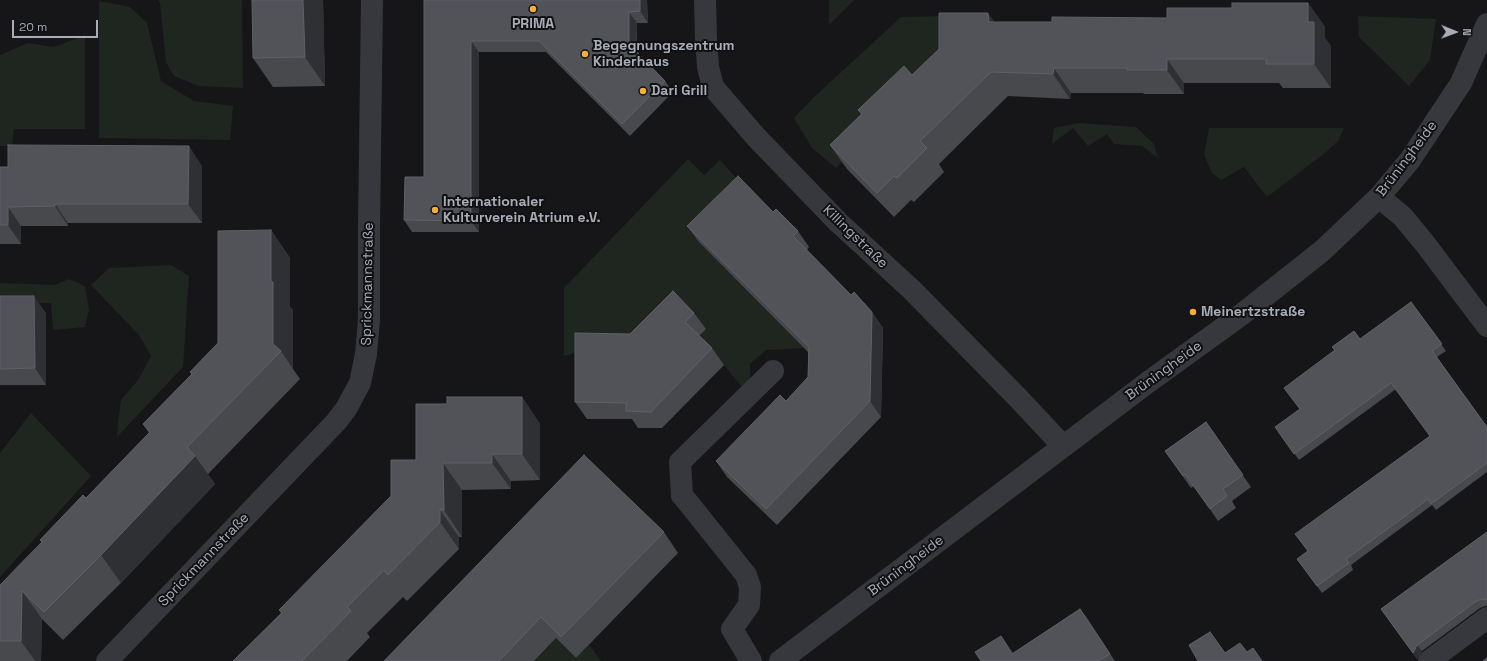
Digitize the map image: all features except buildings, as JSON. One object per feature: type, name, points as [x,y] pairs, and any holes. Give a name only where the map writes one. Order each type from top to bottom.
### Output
[{"type":"street","name":"Sprickmannstraße","points":[[107,661],[336,422],[350,402],[360,383],[366,354],[369,320],[372,0]]},
{"type":"street","name":"Killingstraße","points":[[705,0],[708,67],[713,87],[756,137],[838,222],[912,290],[1025,405],[1063,446]]},
{"type":"street","name":"Brüningheide","points":[[780,661],[1063,446],[1247,310],[1322,251],[1379,197],[1410,160],[1461,83],[1487,24]]},
{"type":"street","points":[[1379,197],[1402,218],[1426,245],[1487,326]]},
{"type":"street","points":[[751,661],[732,629],[749,605],[750,586],[746,575],[682,495],[680,462],[773,371]]},
{"type":"street","points":[[1430,661],[1487,618]]},
{"type":"shaded area","points":[[158,0],[242,0],[243,88],[199,86],[174,76],[166,62],[160,3]]},
{"type":"shaded area","points":[[829,0],[854,0],[829,25]]},
{"type":"shaded area","points":[[99,1],[130,7],[147,23],[161,81],[194,101],[233,106],[230,140],[99,138]]},
{"type":"shaded area","points":[[945,16],[944,55],[836,168],[812,148],[794,118],[813,98],[901,17]]},
{"type":"shaded area","points":[[1358,16],[1436,19],[1430,60],[1409,86],[1359,37]]},
{"type":"shaded area","points":[[85,35],[85,129],[14,129],[12,146],[0,146],[0,55],[28,43],[54,47]]},
{"type":"shaded area","points":[[1079,123],[1136,127],[1154,144],[1158,158],[1142,146],[1114,144],[1107,134],[1088,146],[1073,128],[1052,144],[1054,128]]},
{"type":"shaded area","points":[[1209,128],[1344,128],[1339,140],[1325,153],[1267,197],[1244,167],[1221,180],[1212,173],[1204,155]]},
{"type":"shaded area","points":[[688,159],[704,175],[720,160],[749,192],[699,242],[804,348],[766,350],[750,364],[750,379],[742,387],[724,365],[642,351],[587,349],[564,356],[564,288]]},
{"type":"shaded area","points":[[171,265],[189,276],[183,367],[117,437],[121,400],[138,380],[151,356],[139,335],[91,285],[109,268]]},
{"type":"shaded area","points":[[69,279],[85,286],[89,310],[85,327],[53,330],[51,303],[0,303],[0,283],[55,285]]},
{"type":"shaded area","points":[[31,413],[91,476],[0,577],[0,453]]},
{"type":"shaded area","points":[[556,638],[576,658],[589,645],[601,661],[534,661]]},
{"type":"place","name":"PRIMA","points":[[533,9]]},
{"type":"place","name":"Begegnungszentrum Kinderhaus","points":[[585,54]]},
{"type":"place","name":"Dari Grill","points":[[643,91]]},
{"type":"place","name":"Internationaler Kulturverein Atrium e.V.","points":[[435,210]]},
{"type":"place","name":"Meinertzstraße","points":[[1193,312]]}]
